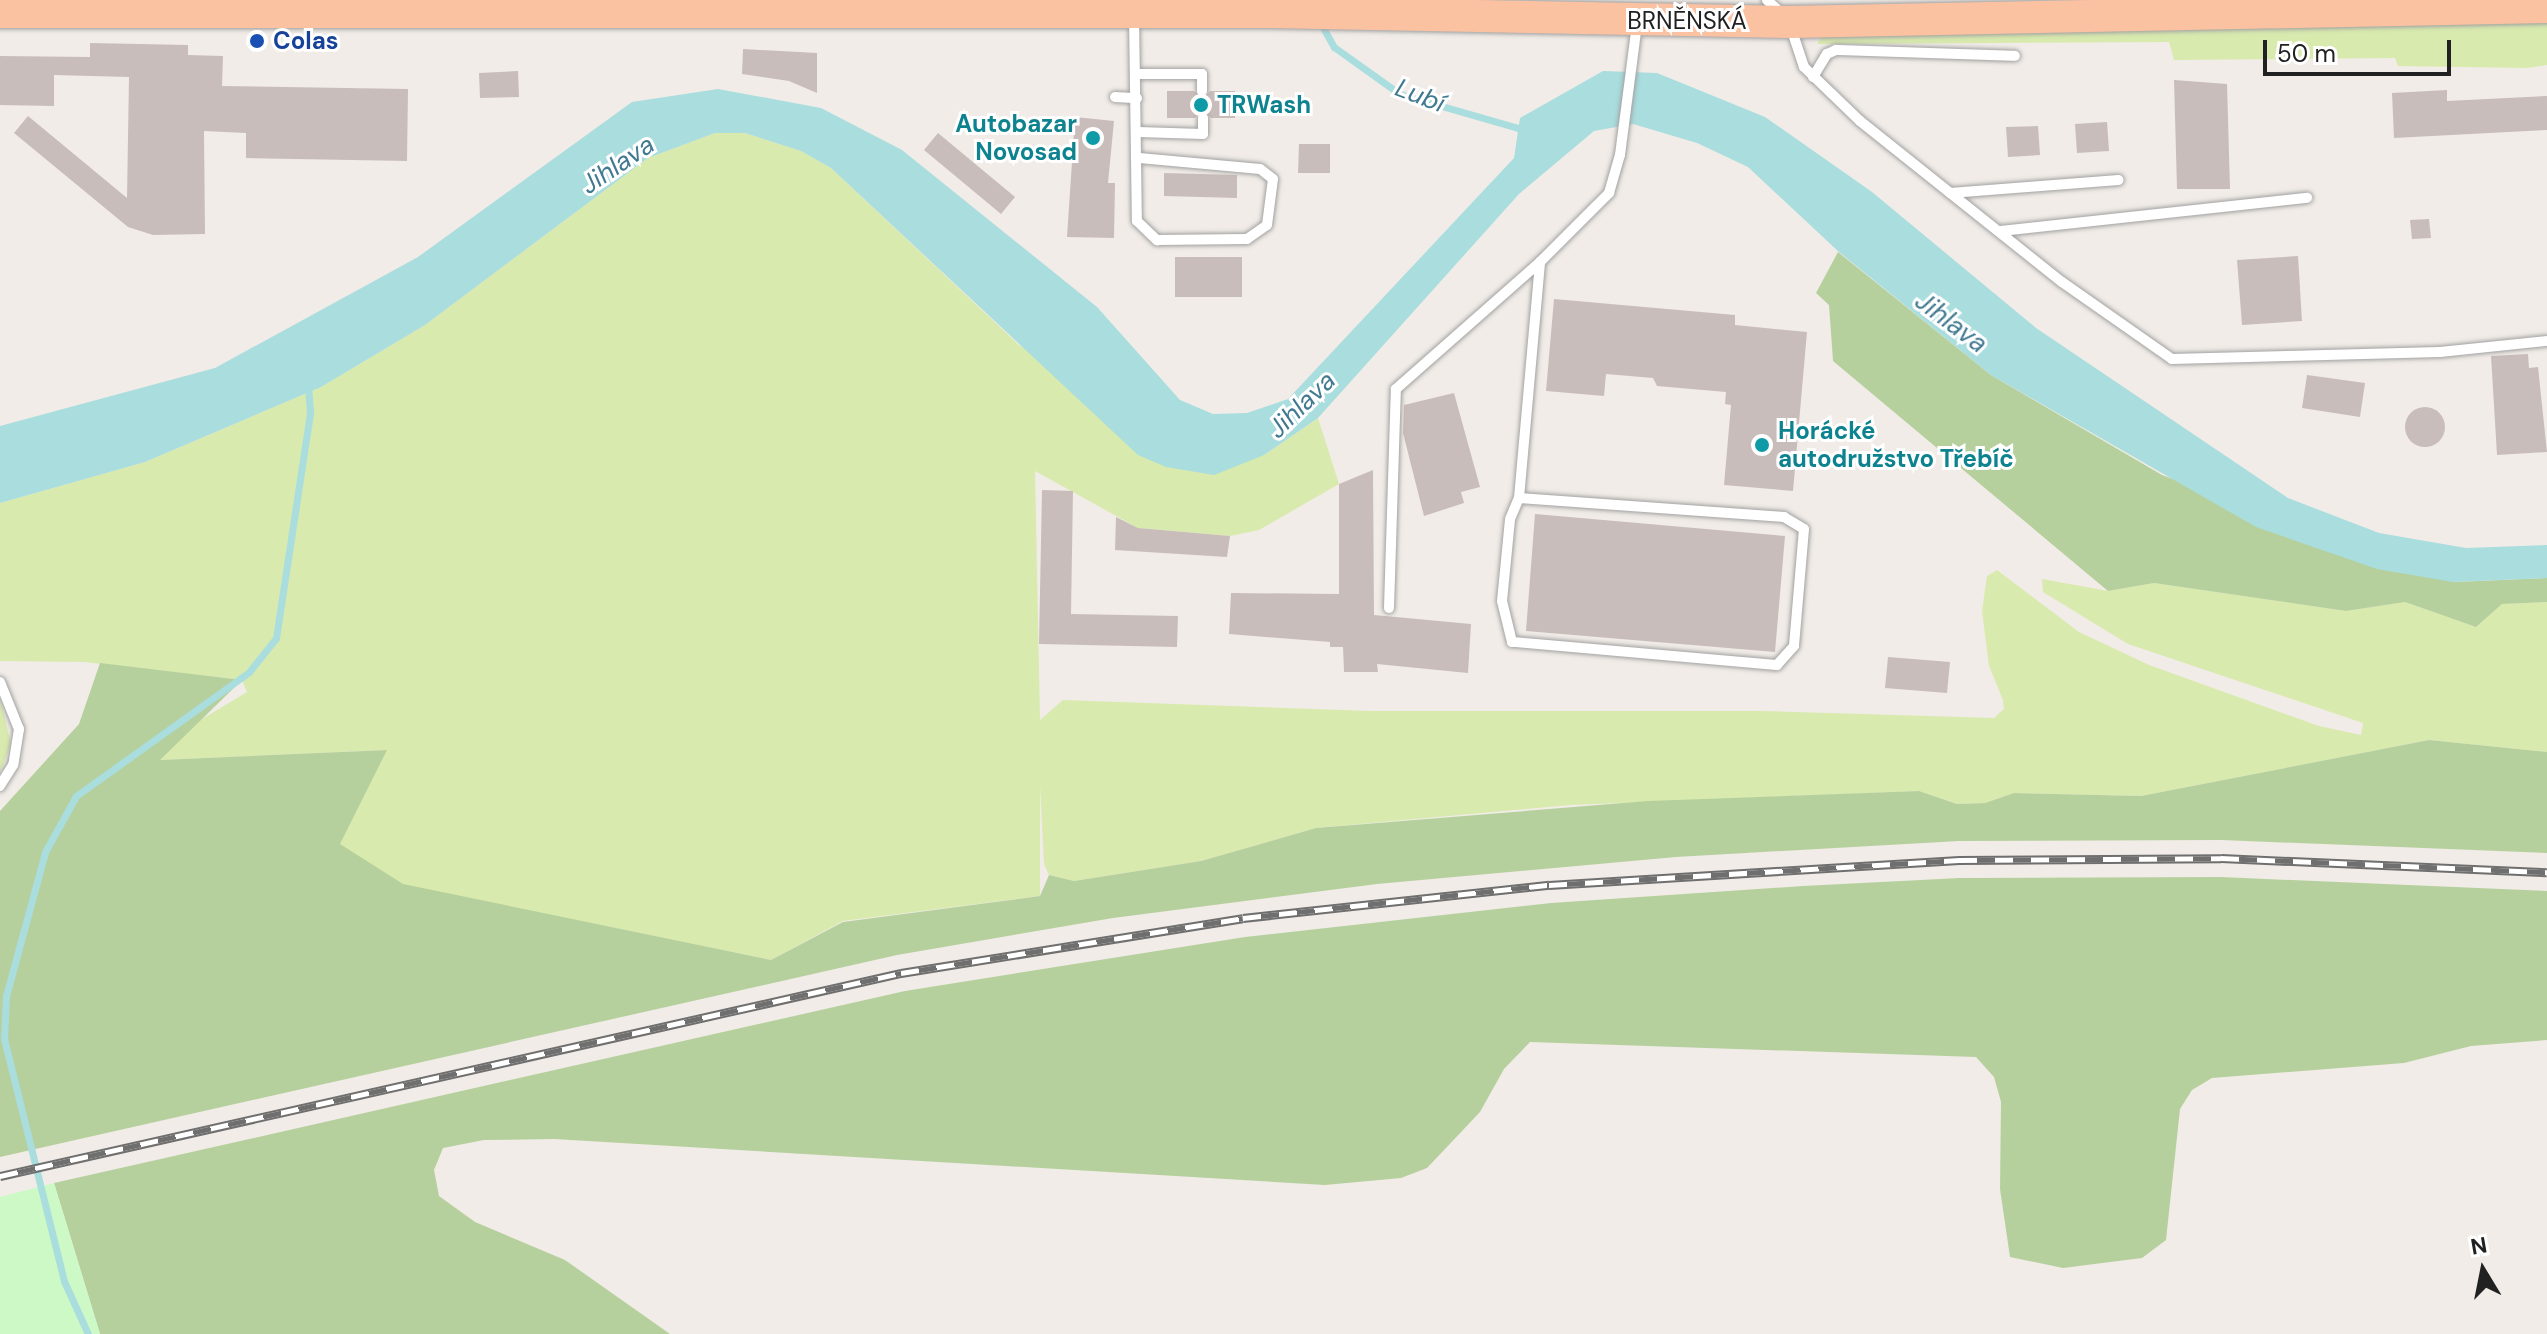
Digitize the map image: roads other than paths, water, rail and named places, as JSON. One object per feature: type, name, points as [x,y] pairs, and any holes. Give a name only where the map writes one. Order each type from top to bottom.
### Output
[{"type":"main road","name":"BRNĚNSKÁ","points":[[0,12],[1347,14],[1532,9],[1637,22],[1790,22],[2547,7]]},
{"type":"lane","points":[[1767,0],[1790,22],[1795,51],[1813,77],[1950,193],[2109,317],[2172,359],[2440,352],[2547,341]]},
{"type":"lane","points":[[1134,13],[1139,158],[1133,198],[1137,221],[1157,240],[1247,239],[1267,225],[1273,179],[1260,169],[1139,158]]},
{"type":"lane","points":[[1389,608],[1396,389],[1540,262],[1609,193],[1620,155],[1637,22]]},
{"type":"lane","points":[[1813,77],[1827,54],[1836,50],[2015,56]]},
{"type":"lane","points":[[1136,74],[1202,74],[1202,91]]},
{"type":"lane","points":[[1115,97],[1137,98]]},
{"type":"lane","points":[[1138,132],[1203,134],[1203,118]]},
{"type":"lane","points":[[1950,193],[2119,180]]},
{"type":"lane","points":[[2001,231],[2307,198]]},
{"type":"lane","points":[[1519,498],[1784,517],[1804,529],[1794,646],[1777,665],[1512,642],[1502,601],[1510,519],[1519,498],[1540,262]]},
{"type":"lane","points":[[0,682],[19,729],[13,765],[0,786]]},
{"type":"water","name":"Jihlava","points":[[1603,71],[1657,73],[1765,117],[1872,192],[2036,328],[2288,498],[2379,533],[2466,548],[2547,545],[2547,578],[2453,582],[2377,569],[2256,527],[1991,375],[1839,252],[1748,167],[1697,143],[1633,124],[1594,131],[1519,194],[1318,418],[1264,455],[1214,475],[1166,467],[1138,455],[831,168],[801,151],[745,133],[715,133],[648,158],[425,325],[321,387],[145,462],[0,503],[0,426],[215,368],[418,257],[632,102],[718,89],[821,108],[902,150],[1097,307],[1180,400],[1213,414],[1247,413],[1288,399],[1514,158],[1520,118]]},
{"type":"waterway","name":"Lubí","points":[[1320,22],[1334,47],[1400,94],[1528,131]]},
{"type":"waterway","points":[[88,1334],[64,1281],[4,1039],[6,996],[45,852],[76,796],[249,672],[276,638],[310,413],[308,387]]},
{"type":"railway","points":[[0,1176],[901,973],[1243,918],[1549,885],[1959,860],[2221,858],[2547,872]]},
{"type":"place","name":"Colas","points":[[257,41]]},
{"type":"place","name":"TRWash","points":[[1201,105]]},
{"type":"place","name":"Autobazar Novosad","points":[[1093,138]]},
{"type":"place","name":"Horácké autodružstvo Třebíč","points":[[1762,445]]}]
